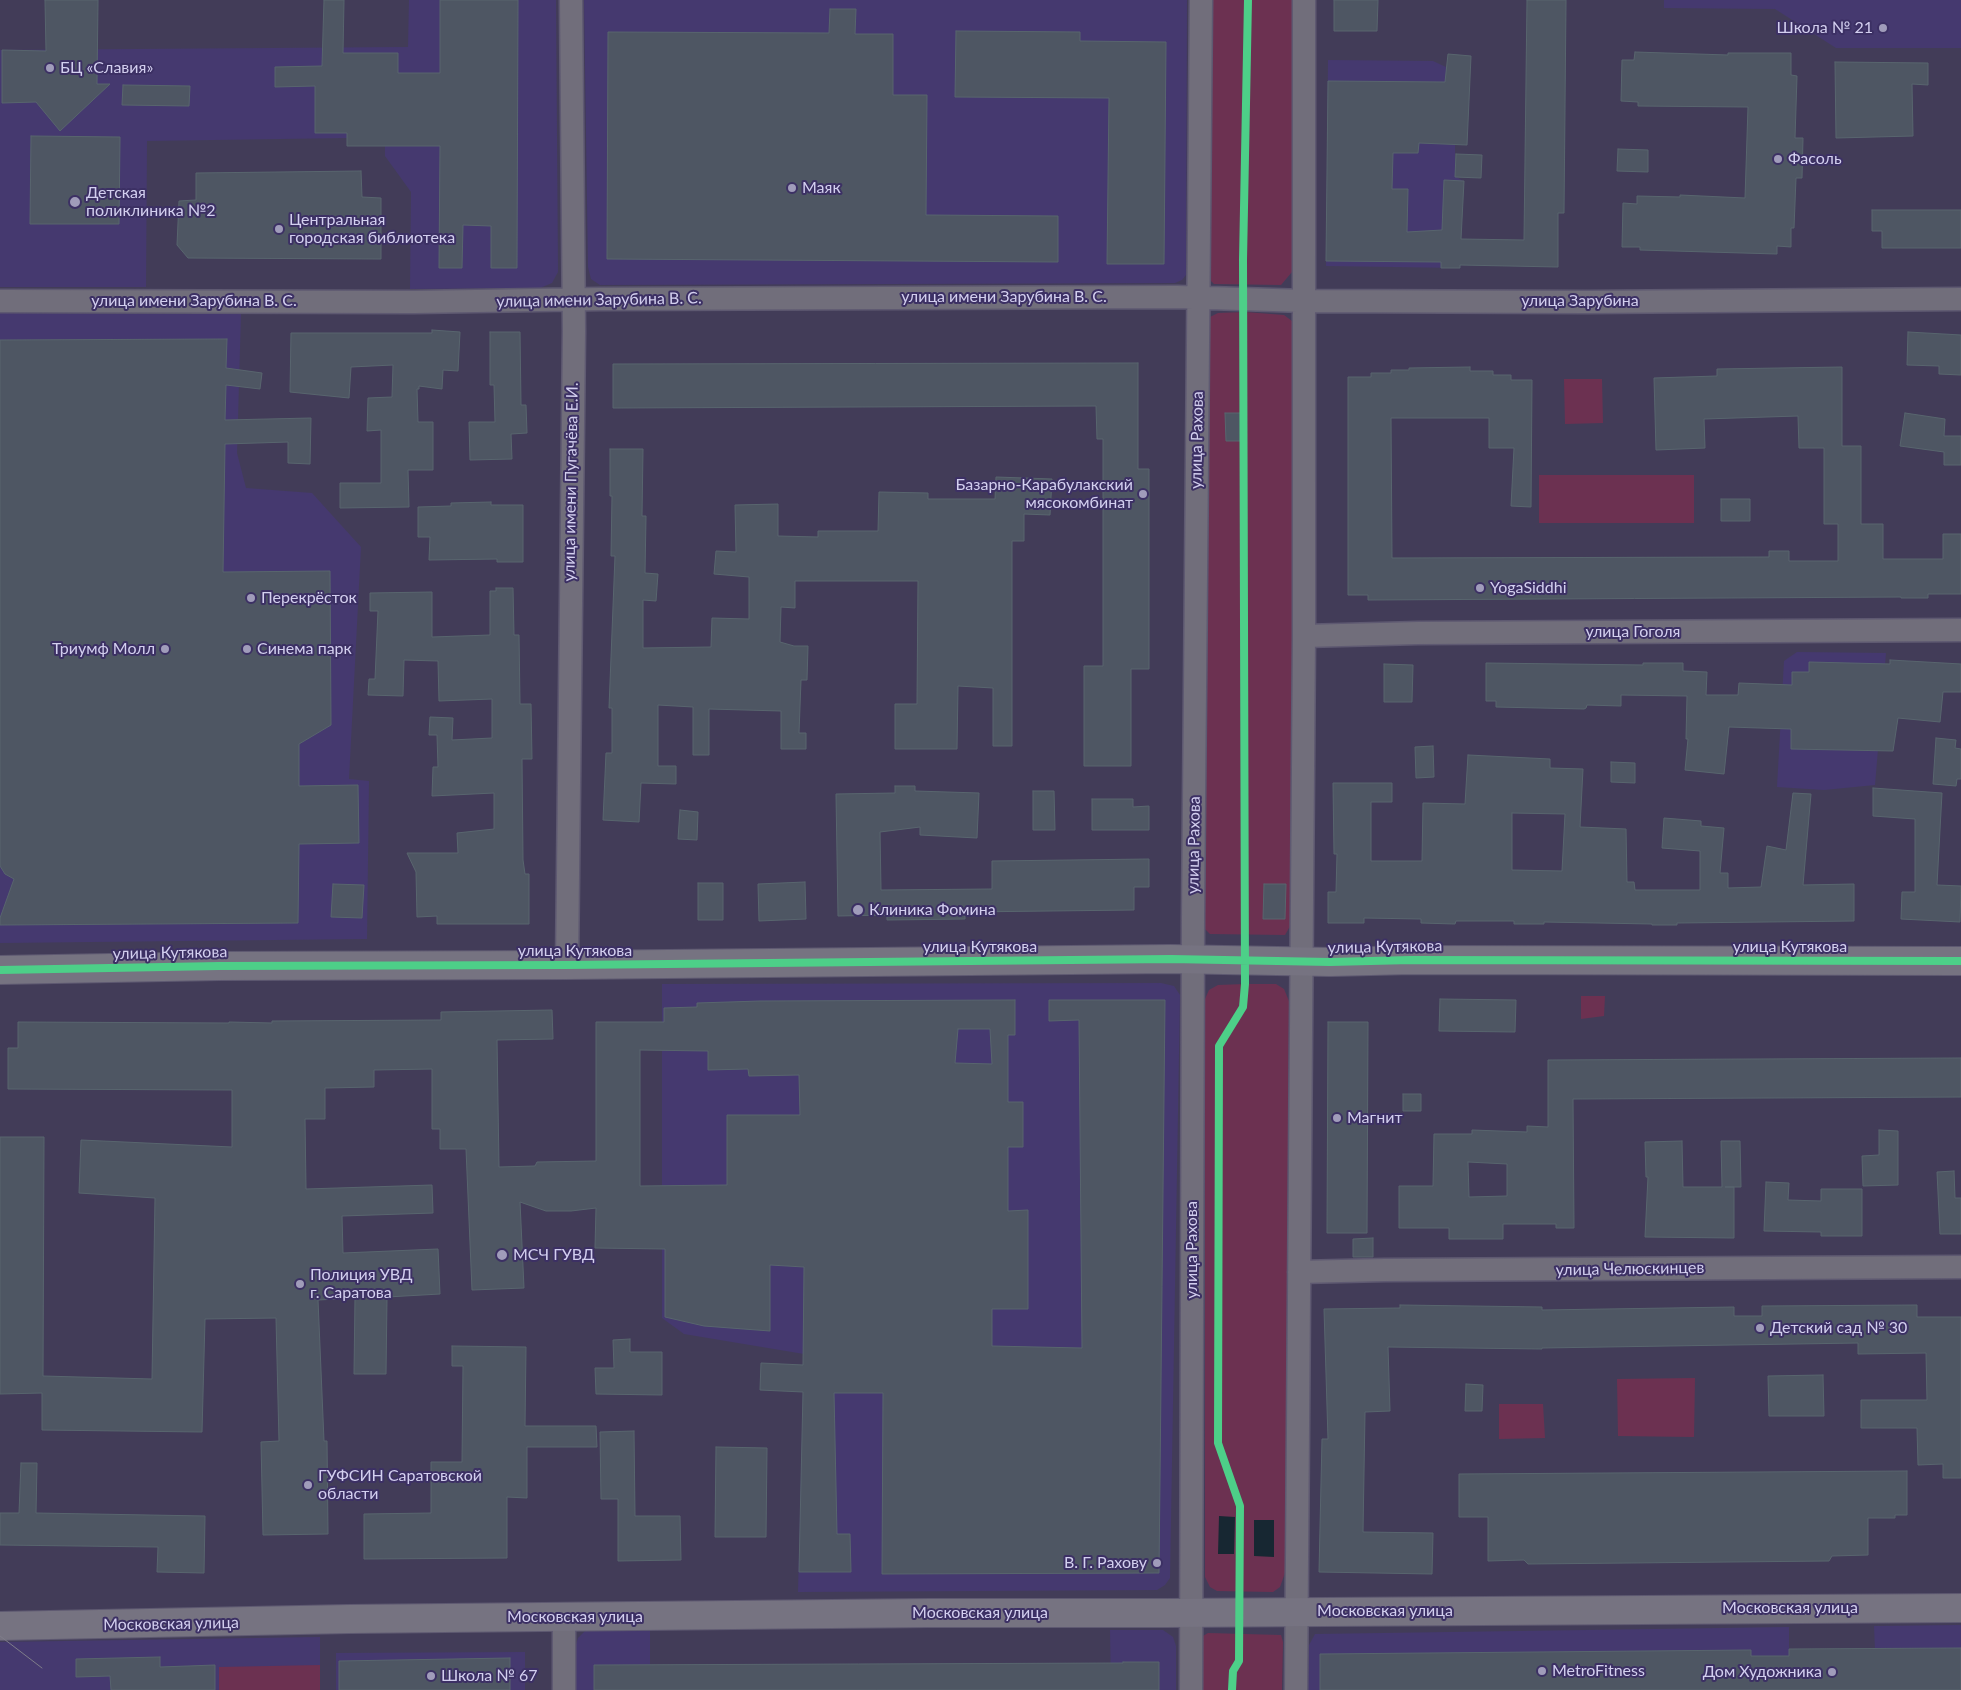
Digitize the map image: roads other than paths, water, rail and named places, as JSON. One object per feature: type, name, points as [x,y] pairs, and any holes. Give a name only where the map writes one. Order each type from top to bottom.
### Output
[{"type":"street","name":"улица имени Пугачёва Е.И.","points":[[567,965],[574,299],[571,0]]},
{"type":"street","name":"улица Рахова","points":[[1191,1690],[1201,0]]},
{"type":"street","points":[[1296,1690],[1304,636],[1304,0]]},
{"type":"street","name":"улица имени Зарубина В. С.","points":[[0,301],[414,302],[574,299],[1198,297]]},
{"type":"street","name":"улица Зарубина","points":[[1198,297],[1305,301],[1605,302],[1961,299]]},
{"type":"street","name":"улица Гоголя","points":[[1304,636],[1418,633],[1961,630]]},
{"type":"street","name":"улица Кутякова","points":[[0,970],[219,966],[1194,959],[1302,962],[1961,960]]},
{"type":"street","name":"улица Челюскинцев","points":[[1299,1272],[1961,1267]]},
{"type":"street","name":"Московская улица","points":[[0,1626],[349,1619],[928,1613],[1961,1608]]},
{"type":"street","points":[[564,1618],[564,1690]]},
{"type":"water","points":[[1219,1516],[1235,1517],[1234,1554],[1218,1554]]},
{"type":"water","points":[[1254,1520],[1274,1520],[1274,1557],[1254,1556]]},
{"type":"tram line","points":[[0,1636],[42,1668]]},
{"type":"place","name":"Школа № 21","points":[[1883,28]]},
{"type":"place","name":"БЦ «Славия»","points":[[50,68]]},
{"type":"place","name":"Фасоль","points":[[1778,159]]},
{"type":"place","name":"Маяк","points":[[792,188]]},
{"type":"place","name":"Детская поликлиника №2","points":[[75,202]]},
{"type":"place","name":"Центральная городская библиотека","points":[[279,229]]},
{"type":"place","name":"Базарно-Карабулакский мясокомбинат","points":[[1143,494]]},
{"type":"place","name":"YogaSiddhi","points":[[1480,588]]},
{"type":"place","name":"Перекрёсток","points":[[251,598]]},
{"type":"place","name":"Триумф Молл","points":[[165,649]]},
{"type":"place","name":"Синема парк","points":[[247,649]]},
{"type":"place","name":"Клиника Фомина","points":[[858,910]]},
{"type":"place","name":"Магнит","points":[[1337,1118]]},
{"type":"place","name":"МСЧ ГУВД","points":[[502,1255]]},
{"type":"place","name":"Полиция УВД г. Саратова","points":[[300,1284]]},
{"type":"place","name":"Детский сад № 30","points":[[1760,1328]]},
{"type":"place","name":"ГУФСИН Саратовской области","points":[[308,1485]]},
{"type":"place","name":"В. Г. Рахову","points":[[1157,1563]]},
{"type":"place","name":"MetroFitness","points":[[1542,1671]]},
{"type":"place","name":"Дом Художника","points":[[1832,1672]]},
{"type":"place","name":"Школа № 67","points":[[431,1676]]}]
